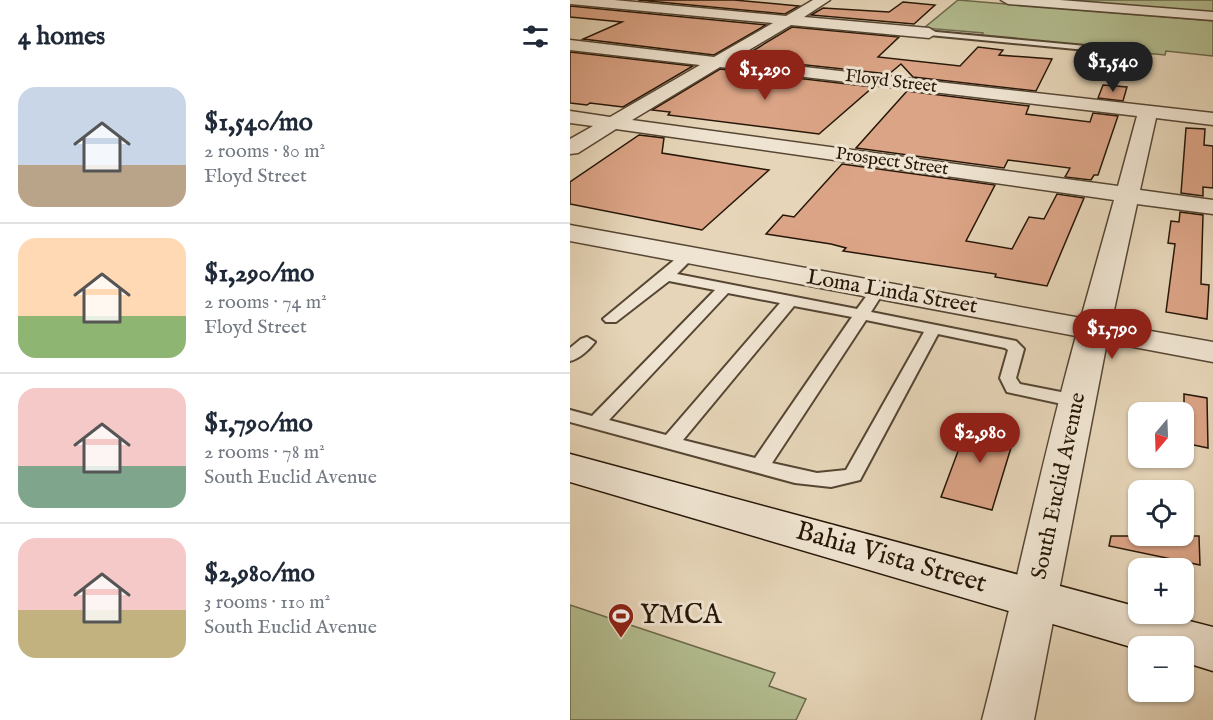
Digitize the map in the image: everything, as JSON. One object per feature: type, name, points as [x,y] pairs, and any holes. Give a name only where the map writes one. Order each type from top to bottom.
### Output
[{"type":"street","points":[[570,0],[929,33]]},
{"type":"street","points":[[570,148],[823,0]]},
{"type":"street","points":[[1008,0],[1213,16]]},
{"type":"street","name":"Floyd Street","points":[[570,45],[1213,119]]},
{"type":"street","name":"South Euclid Avenue","points":[[1008,720],[1036,599],[1076,401],[1148,112]]},
{"type":"street","name":"Prospect Street","points":[[570,117],[1213,207]]},
{"type":"street","name":"Loma Linda Street","points":[[570,233],[679,264],[878,290],[1213,352]]},
{"type":"street","name":"Bahia Vista Street","points":[[570,468],[1213,649]]},
{"type":"lane","points":[[929,33],[1086,48]]},
{"type":"lane","points":[[679,264],[673,279],[1010,344],[1016,349],[1008,378],[1013,388],[1076,401]]},
{"type":"lane","points":[[611,319],[679,264]]},
{"type":"lane","points":[[596,423],[724,289]]},
{"type":"lane","points":[[760,466],[878,290]]},
{"type":"lane","points":[[670,443],[790,301]]},
{"type":"lane","points":[[570,416],[821,482],[841,479],[853,475],[933,329]]},
{"type":"lane","points":[[570,356],[587,342]]},
{"type":"green space","points":[[958,0],[1213,21],[1213,56],[1166,51],[1165,55],[981,37],[983,33],[924,28]]},
{"type":"green space","points":[[1029,0],[1213,0],[1213,14]]},
{"type":"green space","name":"YMCA","points":[[570,605],[775,673],[769,686],[806,699],[796,720],[570,720]]},
{"type":"building","points":[[638,0],[734,0],[799,6],[785,14]]},
{"type":"building","points":[[903,2],[935,5],[914,24],[811,15],[823,8],[889,12]]},
{"type":"building","points":[[570,6],[766,25],[714,55],[583,39],[622,22],[570,17]]},
{"type":"building","points":[[792,27],[899,37],[878,57],[960,66],[978,47],[1003,50],[999,55],[1052,59],[1036,91],[913,77],[901,64],[889,74],[741,58]]},
{"type":"building","points":[[570,52],[693,66],[623,107],[590,103],[587,105],[570,103]]},
{"type":"building","points":[[720,69],[873,87],[819,134],[668,115],[670,112],[652,110]]},
{"type":"building","points":[[1103,85],[1127,87],[1123,101],[1098,98]]},
{"type":"building","points":[[907,91],[1029,106],[1026,114],[1090,122],[1093,113],[1118,116],[1098,175],[1094,175],[1091,180],[1065,177],[1070,168],[1008,160],[1004,168],[856,148]]},
{"type":"building","points":[[1186,128],[1205,129],[1204,145],[1213,146],[1213,188],[1203,187],[1203,196],[1181,193]]},
{"type":"building","points":[[639,135],[664,138],[662,153],[769,170],[702,230],[570,204],[570,182]]},
{"type":"building","points":[[842,164],[995,185],[966,241],[1012,249],[1029,217],[1044,219],[1057,194],[1084,198],[1047,286],[995,277],[996,274],[843,251],[846,248],[831,244],[766,234],[783,215],[794,217]]},
{"type":"building","points":[[1180,212],[1203,215],[1201,284],[1209,285],[1207,319],[1166,312],[1175,244],[1168,243],[1171,221],[1179,222]]},
{"type":"building","points":[[1184,394],[1207,398],[1208,448],[1194,445],[1194,402],[1184,402]]},
{"type":"building","points":[[970,419],[1017,428],[992,510],[941,497]]},
{"type":"building","points":[[1111,536],[1128,536],[1128,546],[1194,546],[1194,536],[1199,536],[1200,565],[1194,564],[1194,558],[1166,558],[1109,546]]},
{"type":"place","name":"YMCA","points":[[621,639]]}]
